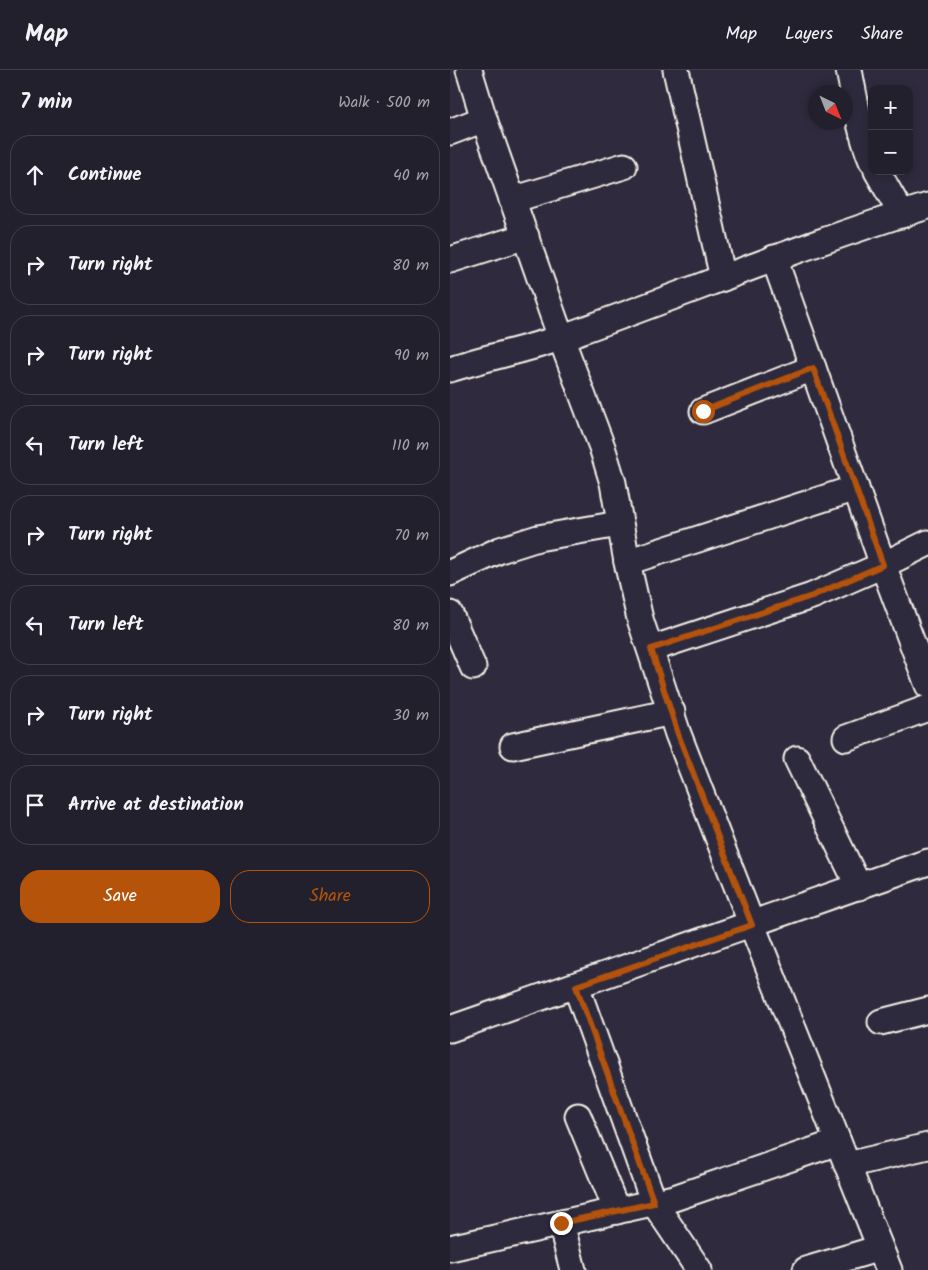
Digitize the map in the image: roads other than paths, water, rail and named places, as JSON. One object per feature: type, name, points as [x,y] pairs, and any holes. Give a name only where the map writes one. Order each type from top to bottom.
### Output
[{"type":"street","points":[[469,70],[512,200],[602,447],[613,483],[619,524],[640,619],[672,712],[752,925],[884,1259],[806,1270]]},
{"type":"street","points":[[676,70],[723,278]]},
{"type":"street","points":[[849,70],[858,117],[868,151]]},
{"type":"street","points":[[450,132],[484,119]]},
{"type":"street","points":[[512,200],[624,166]]},
{"type":"street","points":[[879,175],[902,215]]},
{"type":"street","points":[[450,369],[561,338],[774,258],[928,206]]},
{"type":"street","points":[[450,260],[526,236]]},
{"type":"street","points":[[774,258],[883,565],[928,685]]},
{"type":"street","points":[[703,411],[813,368]]},
{"type":"street","points":[[627,562],[856,488]]},
{"type":"street","points":[[450,573],[500,550],[529,540],[619,524]]},
{"type":"street","points":[[651,649],[812,596],[883,565],[928,542]]},
{"type":"street","points":[[450,614],[473,667]]},
{"type":"street","points":[[846,738],[928,708]]},
{"type":"street","points":[[513,746],[672,712]]},
{"type":"street","points":[[797,759],[859,887]]},
{"type":"street","points":[[450,1030],[928,862]]},
{"type":"street","points":[[576,986],[654,1203],[698,1270]]},
{"type":"street","points":[[881,1022],[928,1010]]},
{"type":"street","points":[[578,1116],[617,1211]]},
{"type":"street","points":[[450,1248],[684,1195],[838,1142]]},
{"type":"street","points":[[847,1165],[928,1146]]},
{"type":"street","points":[[561,1223],[573,1270]]}]
